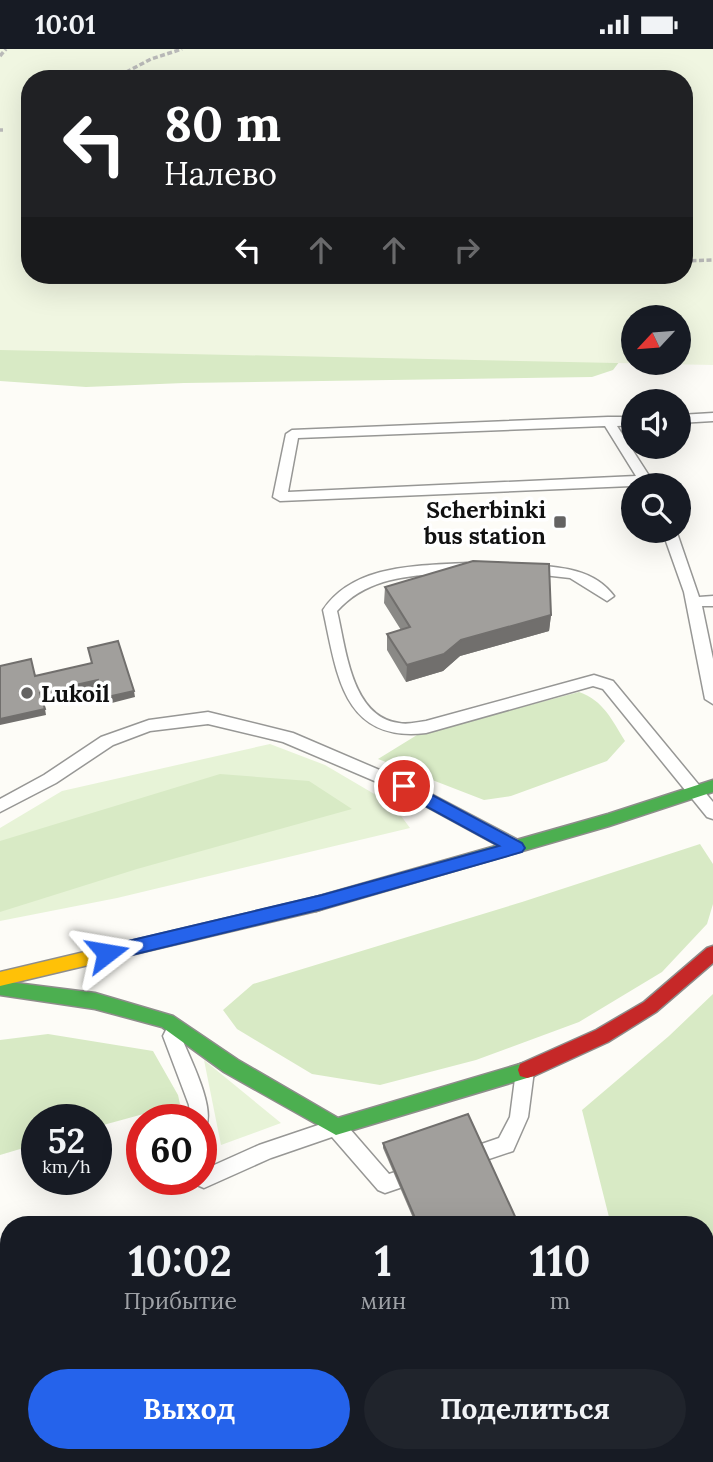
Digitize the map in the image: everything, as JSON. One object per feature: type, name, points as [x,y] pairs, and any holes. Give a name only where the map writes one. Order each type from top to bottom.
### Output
[{"type":"street","points":[[0,979],[322,902],[516,848],[713,786]]},
{"type":"street","points":[[0,988],[95,1001],[167,1021],[232,1066],[336,1127],[525,1072],[602,1036],[650,1007],[713,953]]},
{"type":"lane","points":[[691,418],[713,417]]},
{"type":"lane","points":[[608,421],[640,473]]},
{"type":"lane","points":[[621,421],[292,434],[280,497],[621,483]]},
{"type":"lane","points":[[675,543],[694,602],[713,699]]},
{"type":"lane","points":[[483,568],[409,572],[368,580],[340,596],[330,610],[352,695],[369,717],[397,729],[426,727],[594,680],[608,685],[713,813]]},
{"type":"lane","points":[[508,569],[572,572],[589,579],[607,596]]},
{"type":"lane","points":[[694,602],[713,601]]},
{"type":"lane","points":[[0,806],[50,779],[107,741],[149,726],[208,718],[286,737],[404,786],[516,848]]},
{"type":"lane","points":[[167,1021],[198,1104]]},
{"type":"lane","points":[[217,1173],[265,1150],[336,1127],[385,1184],[506,1145],[519,1117],[525,1072]]},
{"type":"path","points":[[0,56],[6,49]]},
{"type":"path","points":[[130,70],[151,59],[182,49]]},
{"type":"path","points":[[693,261],[713,260]]},
{"type":"green space","points":[[0,49],[713,49],[713,365],[691,365],[691,305],[621,305],[621,363],[0,350]]},
{"type":"green space","points":[[0,214],[21,257],[21,284],[95,284],[621,357],[613,370],[592,377],[86,387],[0,381]]},
{"type":"green space","points":[[579,692],[601,706],[625,741],[607,761],[511,796],[484,800],[378,759],[417,735]]},
{"type":"green space","points":[[270,744],[325,765],[393,805],[410,828],[117,898],[0,921],[0,828],[62,791]]},
{"type":"green space","points":[[220,774],[309,781],[352,809],[137,869],[0,912],[0,841]]},
{"type":"green space","points":[[700,844],[713,864],[713,904],[707,924],[662,972],[579,1022],[476,1060],[380,1085],[312,1074],[237,1029],[223,1010],[253,984],[522,902]]},
{"type":"green space","points":[[713,994],[713,1216],[609,1216],[582,1110],[669,1036]]},
{"type":"green space","points":[[48,1034],[153,1051],[178,1095],[180,1104],[126,1104],[126,1119],[112,1123],[112,1104],[21,1104],[21,1149],[0,1155],[0,1040]]},
{"type":"green space","points":[[204,1060],[281,1123],[221,1145],[217,1104],[213,1104]]},
{"type":"building","points":[[473,561],[549,564],[551,615],[461,640],[444,654],[407,665],[387,634],[410,627],[385,587]]},
{"type":"building","points":[[118,641],[134,691],[103,698],[98,680],[40,693],[45,709],[0,719],[0,666],[31,659],[35,676],[92,663],[88,648]]},
{"type":"building","points":[[468,1114],[515,1216],[414,1216],[383,1143]]},
{"type":"traffic: fast","points":[[316,904],[609,820],[713,786]]},
{"type":"traffic: fast","points":[[0,988],[95,1001],[167,1021],[231,1066],[336,1127],[527,1070]]},
{"type":"traffic: slow","points":[[0,979],[316,904]]},
{"type":"traffic: jam","points":[[527,1070],[602,1036],[650,1007],[713,953]]},
{"type":"place","name":"Scherbinki bus station","points":[[560,522]]},
{"type":"place","name":"Lukoil","points":[[27,693]]},
{"type":"route","points":[[107,953],[322,902],[516,848],[404,786]]}]
